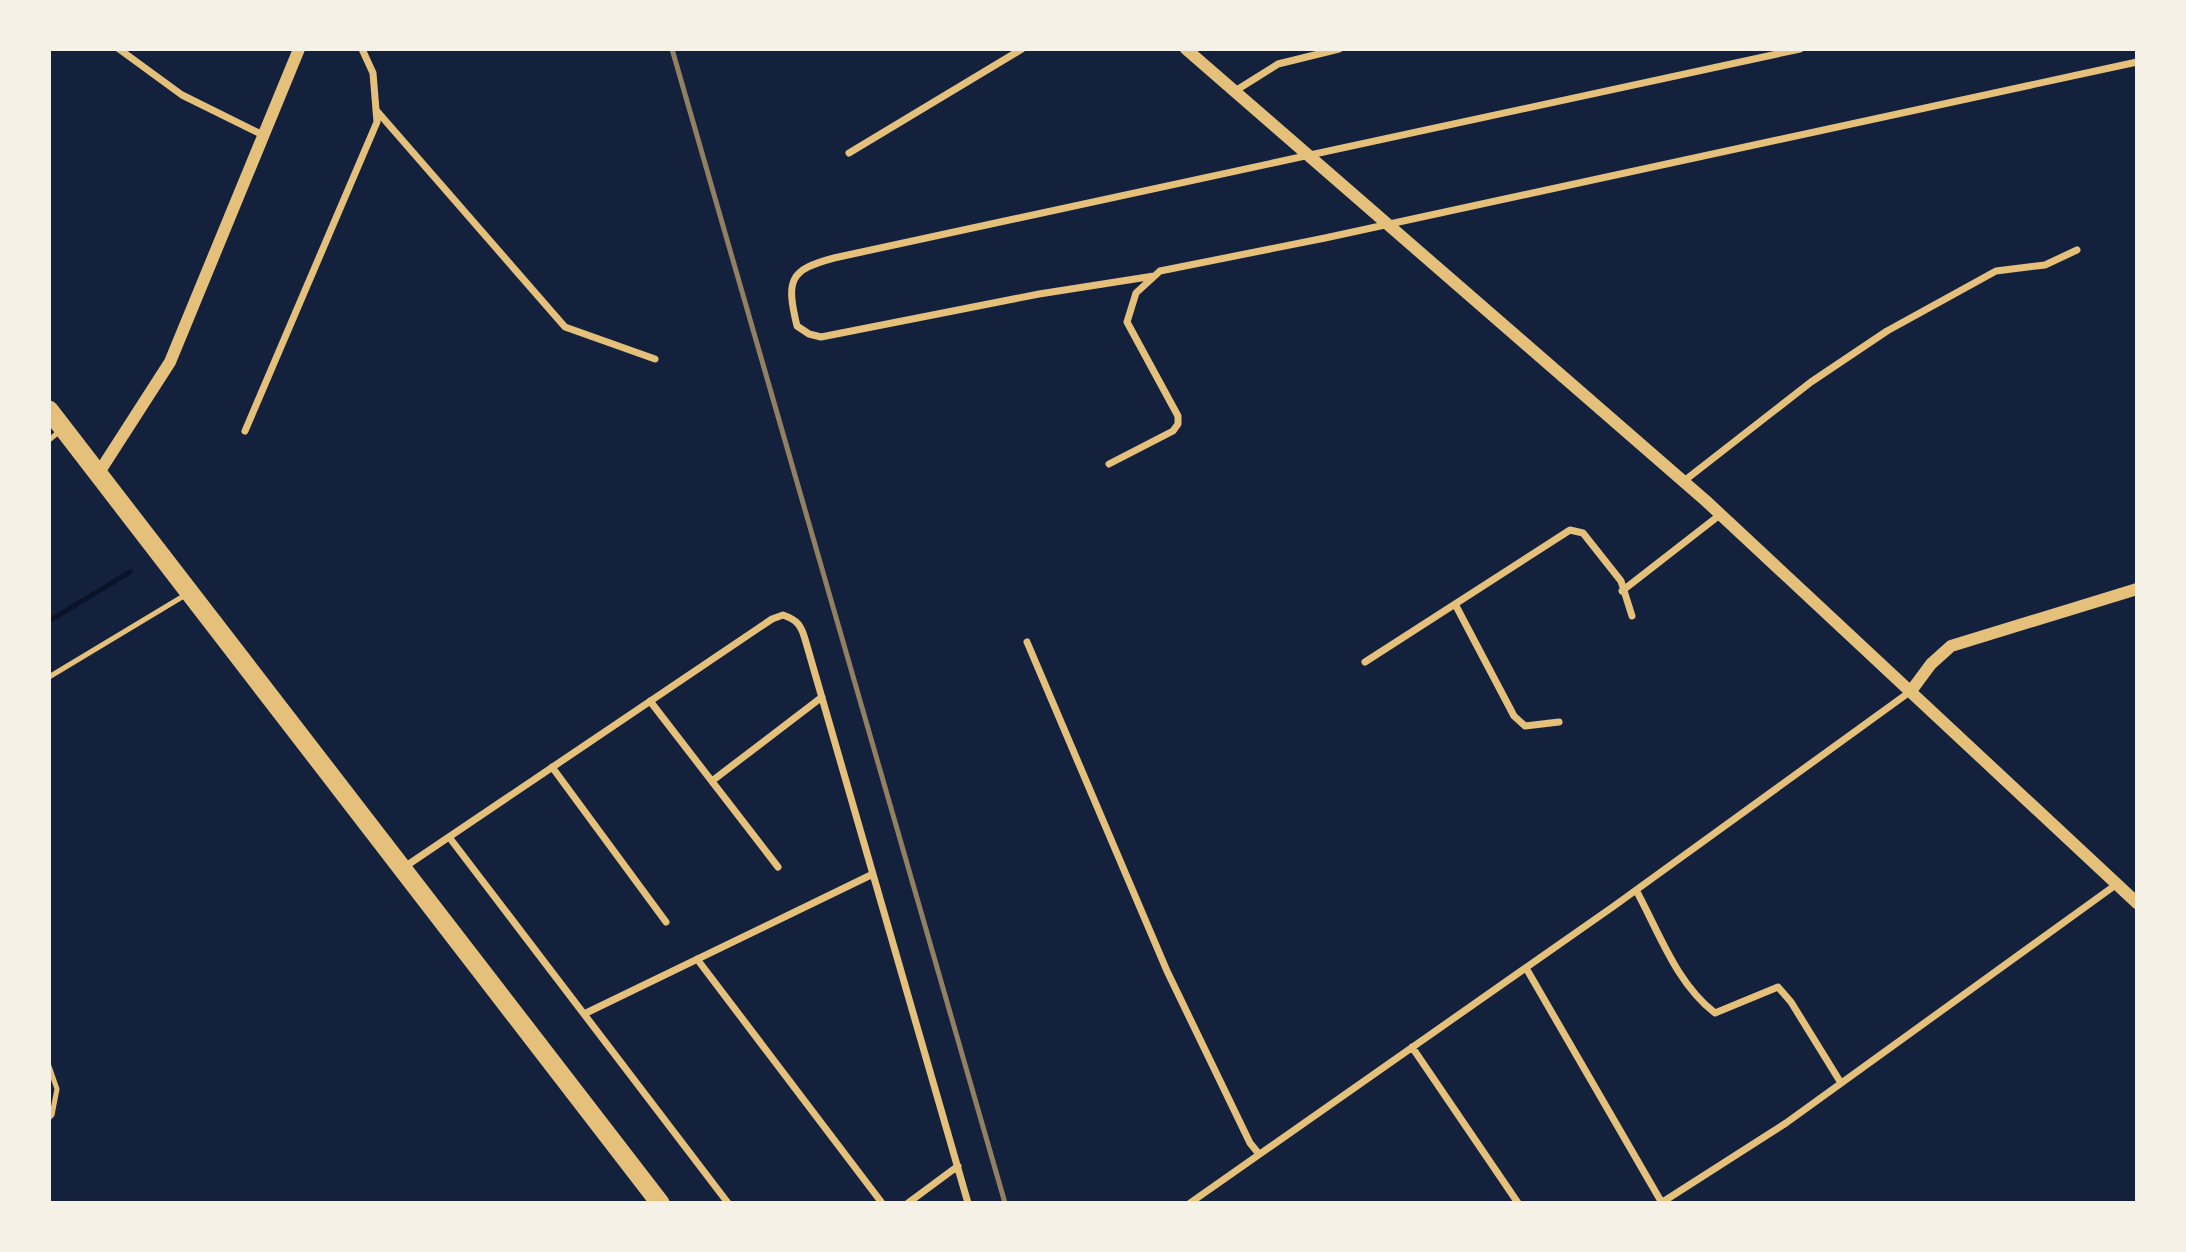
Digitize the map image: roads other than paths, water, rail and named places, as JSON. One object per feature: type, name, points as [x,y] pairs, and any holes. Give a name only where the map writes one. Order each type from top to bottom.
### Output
[{"type":"highway","points":[[49,410],[56,434],[98,474],[660,1203]]},
{"type":"street","points":[[119,49],[183,95],[263,135]]},
{"type":"street","points":[[98,474],[170,362],[299,49]]},
{"type":"street","points":[[245,430],[377,122],[373,73],[362,49]]},
{"type":"street","points":[[849,153],[1022,49]]},
{"type":"street","points":[[1186,49],[1721,514],[2137,903]]},
{"type":"street","points":[[1235,91],[1278,64],[1339,49]]},
{"type":"street","points":[[1154,276],[1039,294],[821,337],[809,334],[797,326],[792,290],[796,273],[804,265],[1315,160],[1800,49]]},
{"type":"street","points":[[1109,464],[1173,431],[1178,424],[1178,416],[1127,322],[1136,293],[1160,271],[1385,220],[2137,62]]},
{"type":"street","points":[[376,109],[565,327],[655,359]]},
{"type":"street","points":[[1684,481],[1811,382],[1887,331],[1996,271],[2045,265],[2077,250]]},
{"type":"street","points":[[1622,592],[1721,514]]},
{"type":"street","points":[[1365,662],[1570,530],[1583,533],[1621,581],[1622,592],[1632,616]]},
{"type":"street","points":[[1190,1203],[1636,890],[1912,691],[1931,664],[1951,646],[2137,589]]},
{"type":"street","points":[[1455,604],[1514,716],[1525,726],[1559,722]]},
{"type":"street","points":[[402,868],[772,620],[783,615],[800,624],[968,1203]]},
{"type":"street","points":[[1027,642],[1167,971],[1250,1143],[1259,1154]]},
{"type":"street","points":[[712,781],[822,697]]},
{"type":"street","points":[[650,701],[778,867]]},
{"type":"street","points":[[552,767],[666,922]]},
{"type":"street","points":[[449,837],[729,1203]]},
{"type":"street","points":[[584,1014],[873,874]]},
{"type":"street","points":[[1526,968],[1661,1203],[1786,1123],[2117,884]]},
{"type":"street","points":[[1636,890],[1687,985],[1703,1003],[1715,1013],[1778,987],[1791,1002],[1841,1083]]},
{"type":"street","points":[[697,959],[882,1203]]},
{"type":"street","points":[[1412,1047],[1518,1203]]},
{"type":"street","points":[[908,1203],[958,1166]]},
{"type":"lane","points":[[49,677],[189,592]]},
{"type":"lane","points":[[49,1066],[57,1089],[49,1118]]},
{"type":"waterway","points":[[49,621],[130,572]]},
{"type":"railway","points":[[672,49],[1005,1203]]}]
